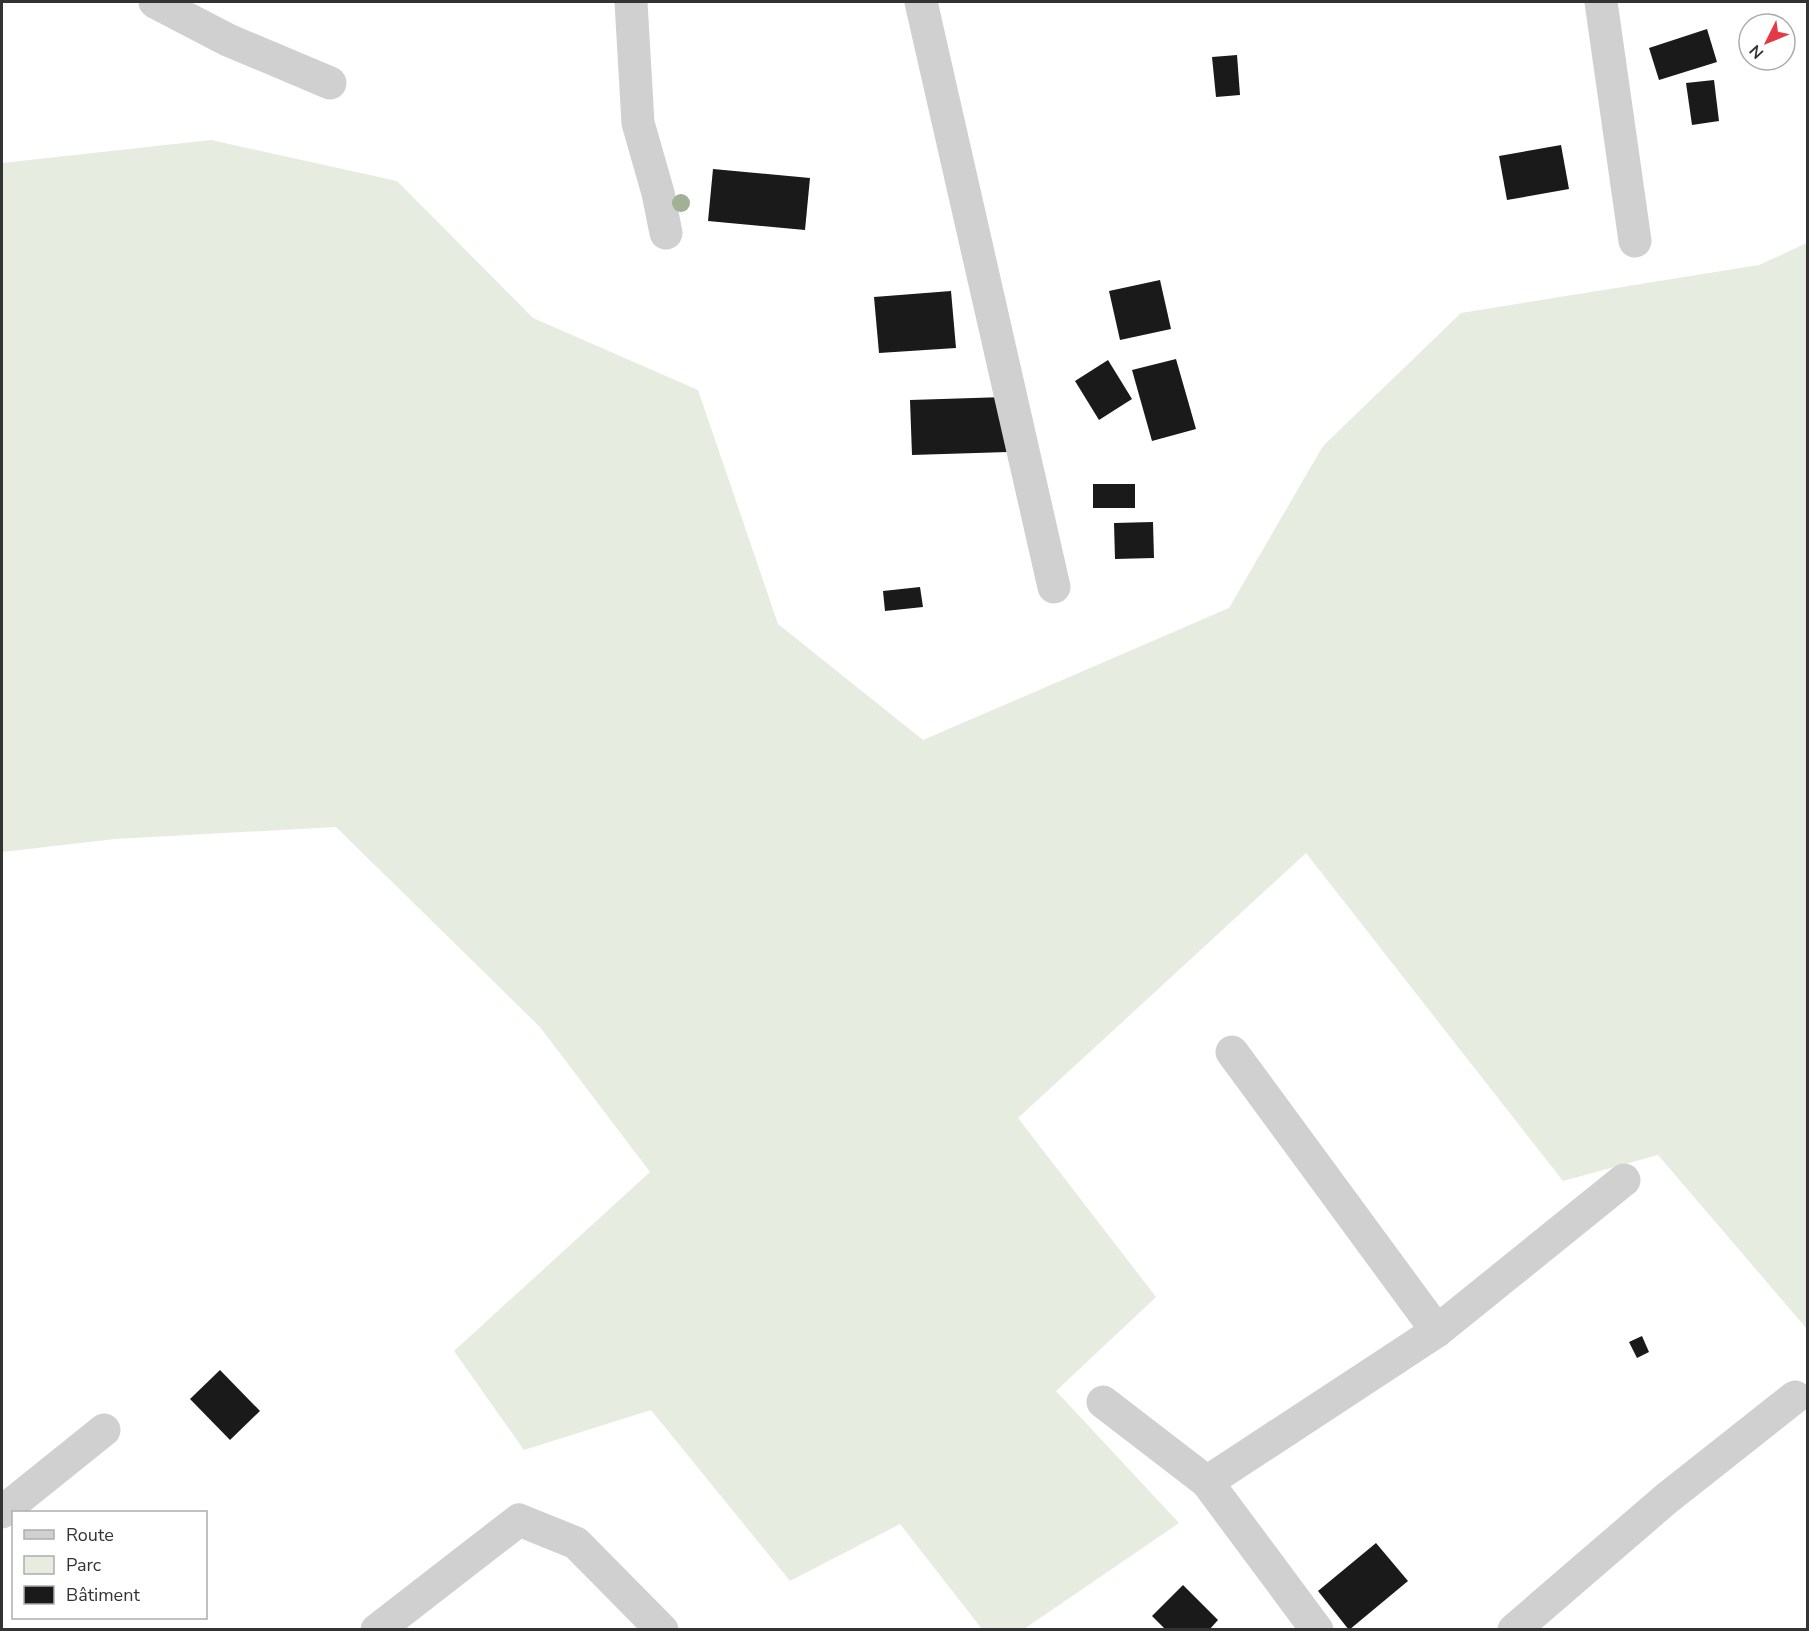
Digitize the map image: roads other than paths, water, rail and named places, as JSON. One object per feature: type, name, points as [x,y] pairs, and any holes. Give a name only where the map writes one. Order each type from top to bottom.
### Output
[{"type":"street","points":[[155,2],[228,40],[330,83]]},
{"type":"street","points":[[631,2],[638,123],[658,194],[666,233]]},
{"type":"street","points":[[921,2],[1054,587]]},
{"type":"street","points":[[1601,2],[1635,241]]},
{"type":"street","points":[[1232,1052],[1437,1331]]},
{"type":"street","points":[[1207,1482],[1437,1331],[1624,1180]]},
{"type":"street","points":[[1514,1629],[1666,1499],[1795,1397]]},
{"type":"street","points":[[1102,1402],[1207,1482],[1317,1629]]},
{"type":"street","points":[[2,1512],[104,1430]]},
{"type":"street","points":[[377,1629],[519,1520],[576,1543],[662,1629]]}]
